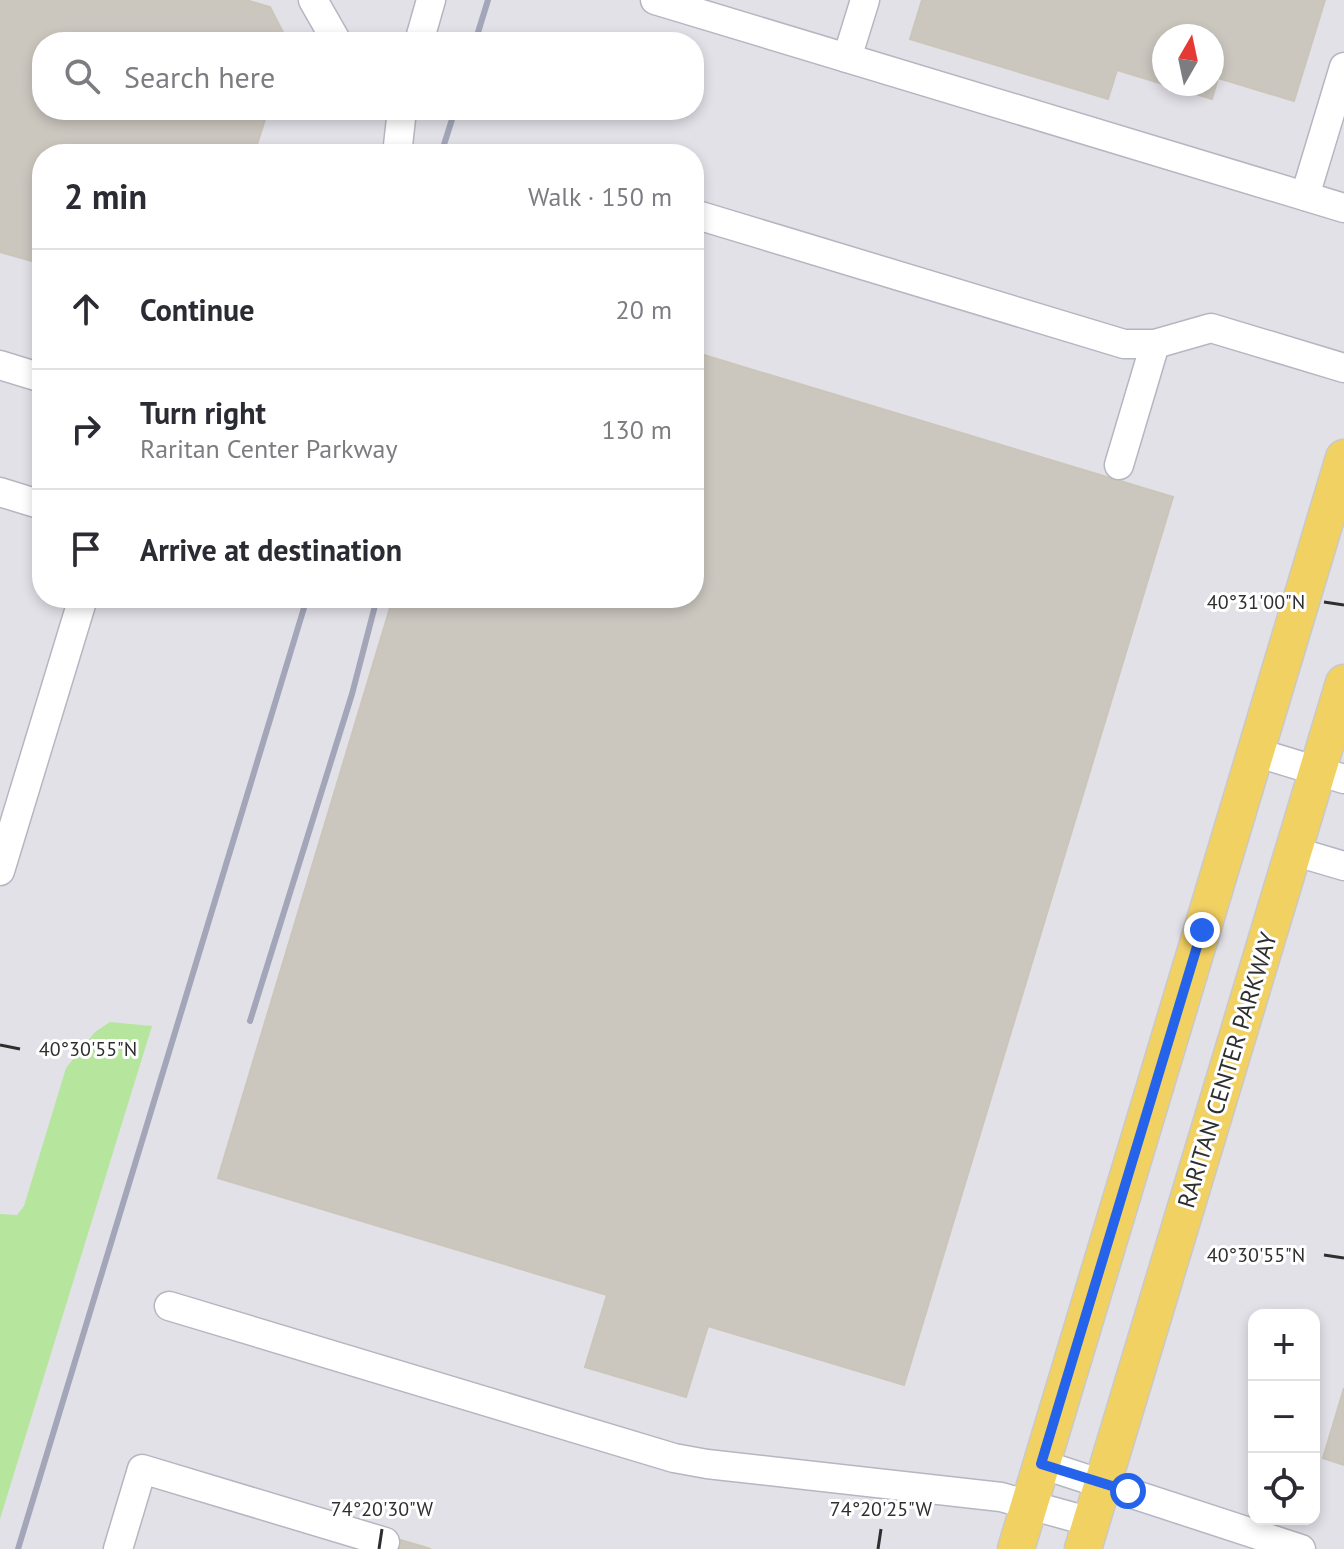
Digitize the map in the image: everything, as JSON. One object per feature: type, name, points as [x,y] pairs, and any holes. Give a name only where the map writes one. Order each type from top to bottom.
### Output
[{"type":"main road","points":[[1016,1549],[1344,458]]},
{"type":"main road","name":"RARITAN CENTER PARKWAY","points":[[1087,1536],[1293,851],[1331,775],[1344,683]]},
{"type":"lane","points":[[313,0],[331,32]]},
{"type":"lane","points":[[422,32],[431,0]]},
{"type":"lane","points":[[655,0],[1344,208]]},
{"type":"lane","points":[[847,58],[865,0]]},
{"type":"lane","points":[[1305,196],[1344,67]]},
{"type":"lane","points":[[398,144],[401,120]]},
{"type":"lane","points":[[704,217],[1124,344],[1155,344],[1211,328],[1344,368]]},
{"type":"lane","points":[[1119,465],[1155,344]]},
{"type":"lane","points":[[0,365],[32,375]]},
{"type":"lane","points":[[0,492],[32,502]]},
{"type":"lane","points":[[0,871],[80,608]]},
{"type":"lane","points":[[1255,752],[1331,775]]},
{"type":"lane","points":[[1293,851],[1344,866]]},
{"type":"lane","points":[[169,1306],[674,1458],[1001,1497],[1029,1504],[1087,1536]]},
{"type":"lane","points":[[1041,1464],[1301,1549]]},
{"type":"lane","points":[[118,1549],[142,1469],[385,1542]]},
{"type":"shaded area","points":[[0,0],[1344,0],[1344,1549],[0,1549]]},
{"type":"green space","points":[[110,1022],[152,1026],[0,1519],[0,1214],[17,1215],[24,1206],[66,1068],[95,1032]]},
{"type":"building","points":[[0,0],[246,0],[270,7],[283,32],[32,32],[32,120],[265,120],[257,144],[32,144],[32,261],[0,252]]},
{"type":"building","points":[[922,0],[1325,0],[1294,101],[1224,80],[1224,24],[1152,24],[1152,81],[1117,70],[1108,99],[910,39]]},
{"type":"building","points":[[704,355],[1173,497],[904,1385],[708,1326],[686,1397],[585,1367],[607,1295],[218,1178],[390,608],[704,608]]},
{"type":"building","points":[[1344,1388],[1344,1465],[1323,1458]]},
{"type":"building","points":[[397,1539],[431,1549],[394,1549]]},
{"type":"railway","points":[[478,32],[488,0]]},
{"type":"railway","points":[[444,144],[452,120]]},
{"type":"railway","points":[[18,1549],[304,608]]},
{"type":"railway","points":[[250,1021],[352,694],[374,608]]},
{"type":"route","points":[[1128,1491],[1041,1464],[1202,930]]}]
